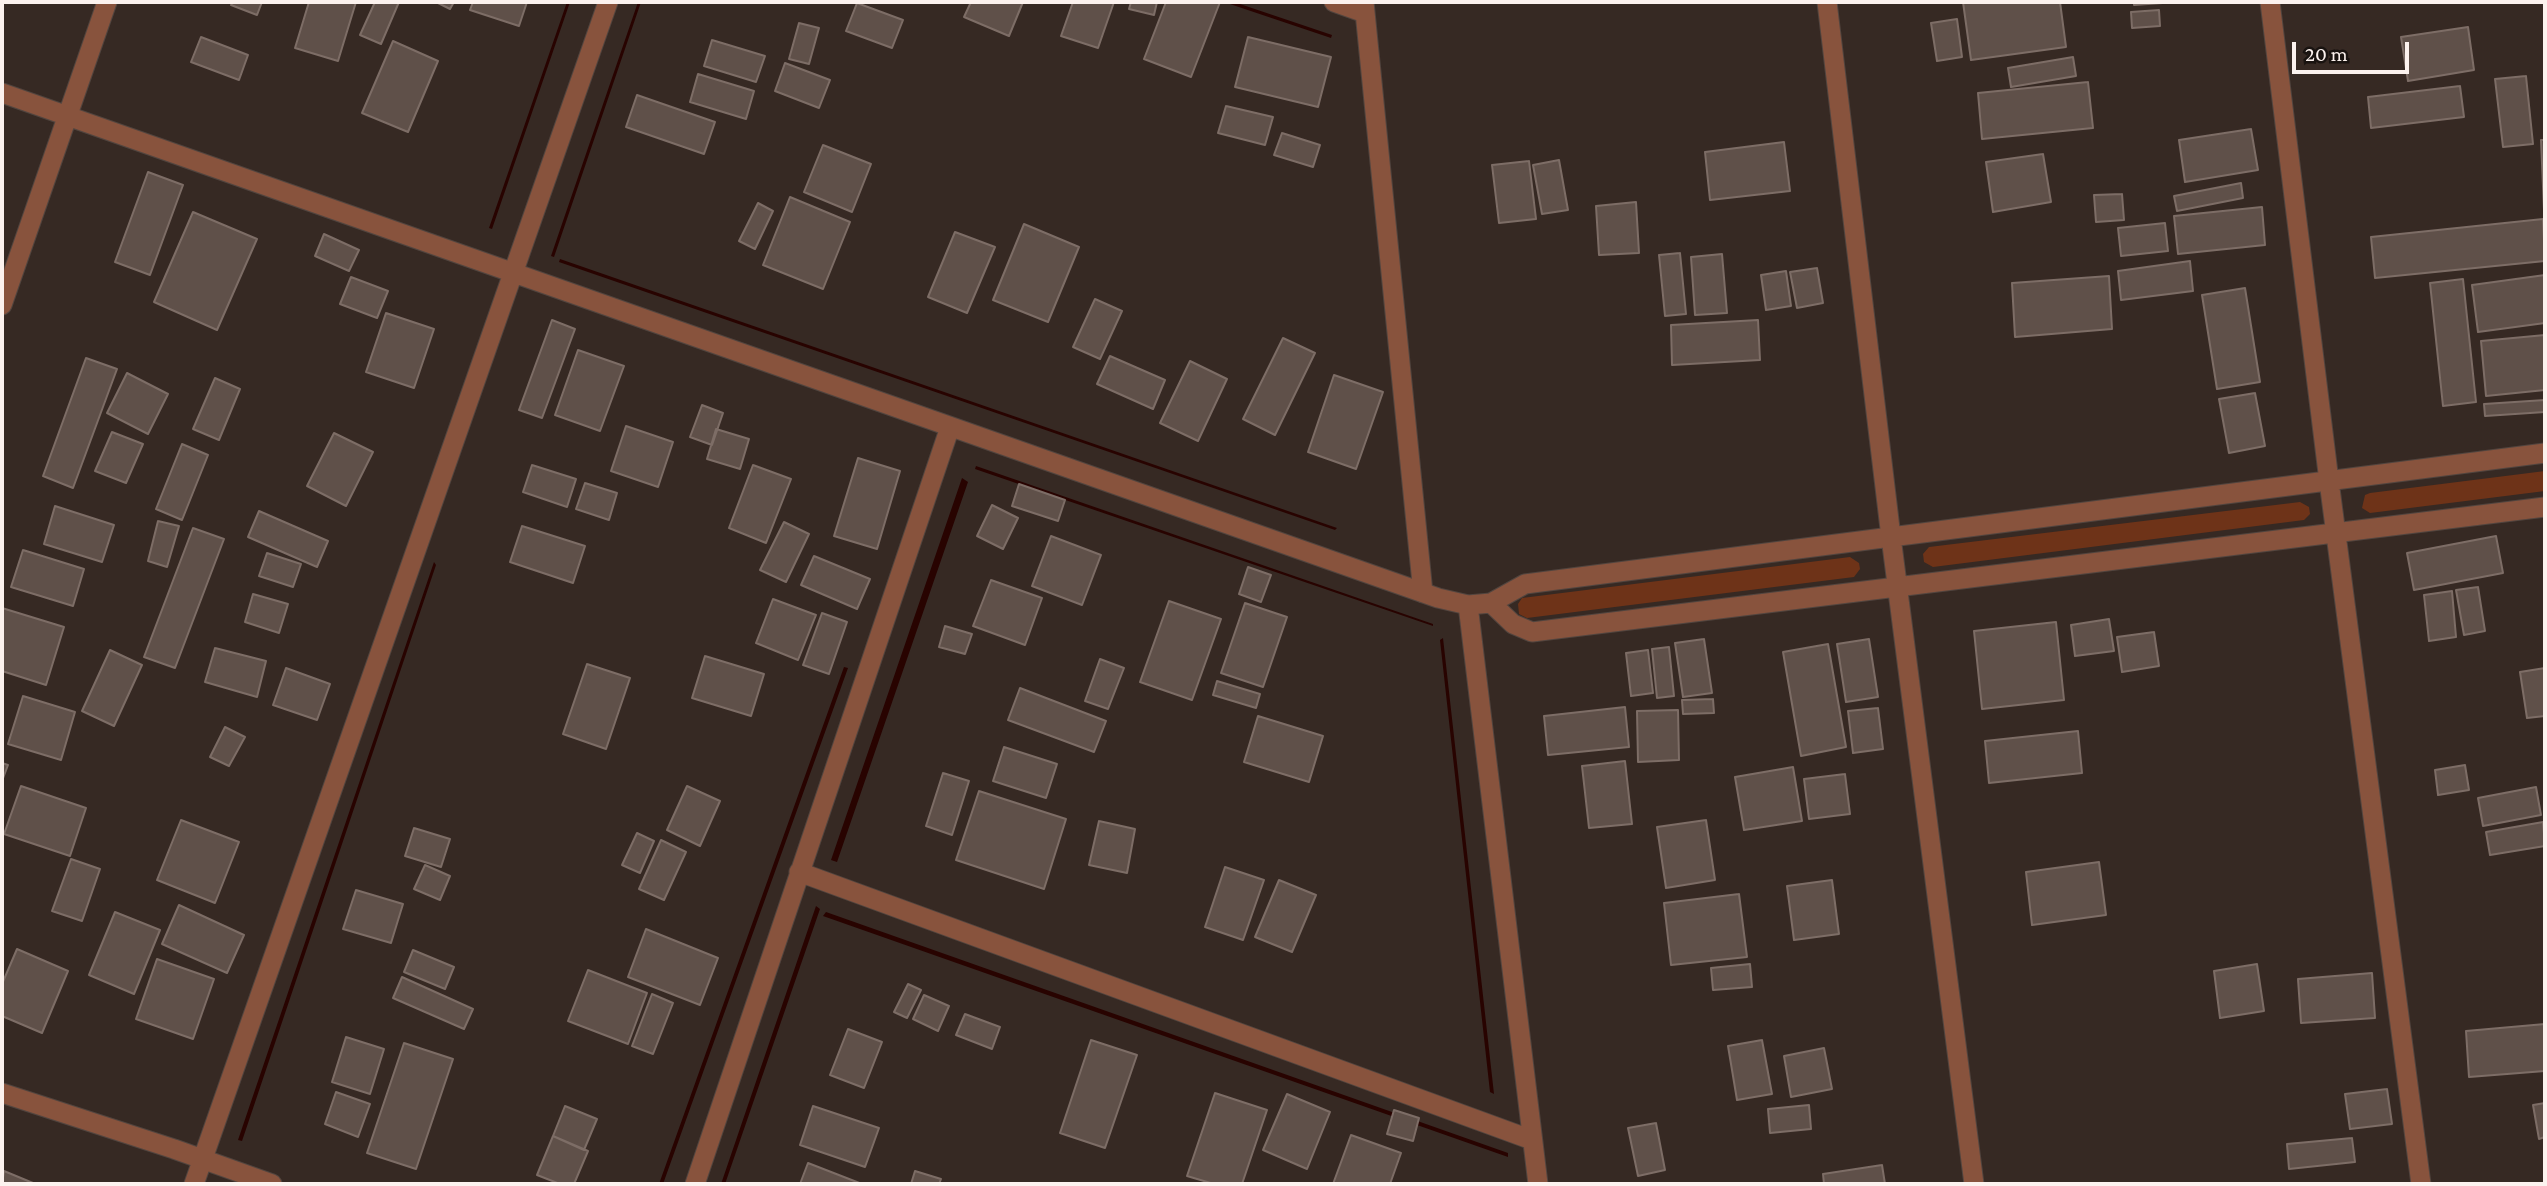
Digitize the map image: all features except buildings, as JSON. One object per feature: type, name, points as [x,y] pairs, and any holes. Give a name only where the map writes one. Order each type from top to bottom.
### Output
[{"type":"street","points":[[2,305],[107,2]]},
{"type":"street","points":[[194,1184],[608,2]]},
{"type":"street","points":[[1334,2],[1365,7],[1423,593]]},
{"type":"street","points":[[1827,2],[1891,537],[1974,1184]]},
{"type":"street","points":[[2270,2],[2329,481],[2421,1184]]},
{"type":"street","points":[[2,93],[1423,593],[1468,605],[1491,603],[1525,584],[2545,453]]},
{"type":"street","points":[[695,1184],[950,427]]},
{"type":"street","points":[[1491,603],[1513,624],[1532,632],[2545,507]]},
{"type":"street","points":[[1468,605],[1538,1184]]},
{"type":"street","points":[[800,872],[1532,1140]]},
{"type":"street","points":[[2,1093],[272,1184]]},
{"type":"shaded area","points":[[567,2],[570,2],[492,229],[489,228]]},
{"type":"shaded area","points":[[638,2],[641,2],[554,257],[551,256]]},
{"type":"shaded area","points":[[1224,2],[1234,2],[1332,35],[1331,38]]},
{"type":"shaded area","points":[[560,259],[1337,528],[1335,530],[559,262]]},
{"type":"shaded area","points":[[976,466],[1433,624],[1433,626],[975,469]]},
{"type":"shaded area","points":[[2545,471],[2545,491],[2370,513],[2362,508],[2365,495],[2370,493]]},
{"type":"shaded area","points":[[962,478],[968,482],[837,862],[831,860]]},
{"type":"shaded area","points":[[2300,502],[2309,507],[2310,514],[2304,520],[1933,567],[1924,562],[1923,554],[1929,547]]},
{"type":"shaded area","points":[[1850,557],[1859,563],[1860,569],[1854,577],[1527,618],[1519,614],[1518,604],[1522,598]]},
{"type":"shaded area","points":[[434,562],[436,565],[242,1141],[238,1140]]},
{"type":"shaded area","points":[[1443,638],[1494,1094],[1490,1092],[1440,640]]},
{"type":"shaded area","points":[[844,667],[848,668],[663,1184],[659,1184]]},
{"type":"shaded area","points":[[816,906],[820,909],[725,1184],[721,1184]]},
{"type":"shaded area","points":[[826,912],[1508,1153],[1508,1157],[823,916]]}]
